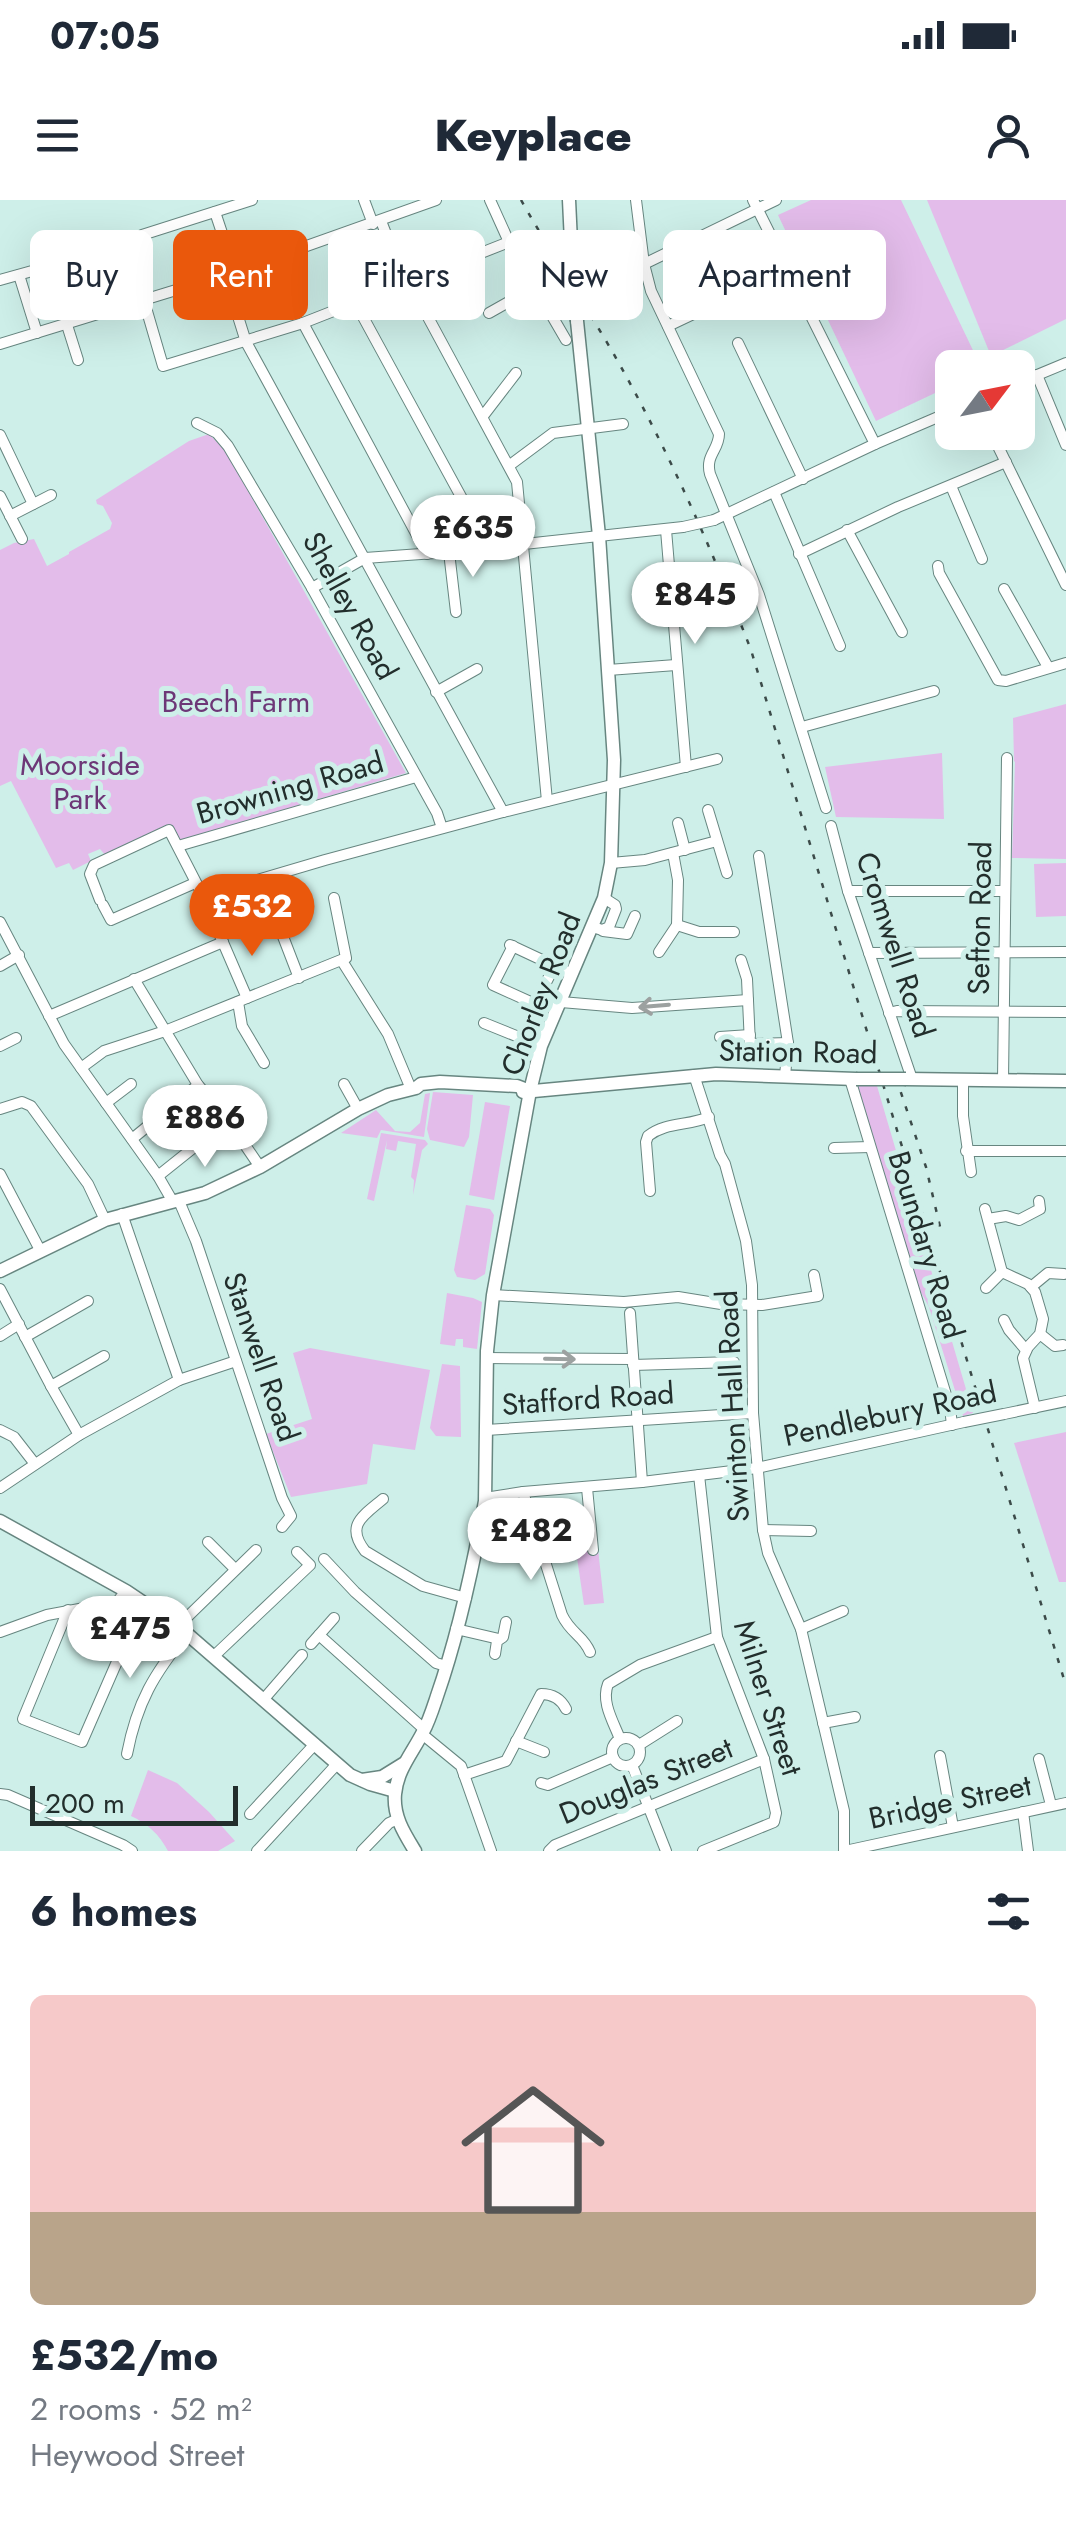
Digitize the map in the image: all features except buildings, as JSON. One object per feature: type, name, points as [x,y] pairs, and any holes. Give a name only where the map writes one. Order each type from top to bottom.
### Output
[{"type":"main road","name":"Chorley Road","points":[[569,200],[570,230]]},
{"type":"main road","name":"Chorley Road","points":[[395,1791],[405,1762],[423,1732],[446,1666],[466,1598],[486,1498],[486,1358],[492,1295],[530,1091],[541,1046],[572,974],[597,929],[611,863],[614,784],[608,670],[577,320]]},
{"type":"main road","name":"Station Road","points":[[0,1271],[105,1220],[206,1193],[260,1167],[358,1109],[421,1084],[517,1086],[530,1091],[694,1076],[1066,1081]]},
{"type":"main road","points":[[0,1520],[143,1602],[183,1630],[358,1780],[395,1791],[398,1819],[415,1851]]},
{"type":"main road","points":[[358,1780],[382,1777],[405,1762]]},
{"type":"street","points":[[153,232],[252,200]]},
{"type":"street","points":[[364,200],[381,230]]},
{"type":"street","points":[[308,247],[436,200]]},
{"type":"street","points":[[490,200],[505,232]]},
{"type":"street","points":[[636,200],[639,230]]},
{"type":"street","points":[[776,200],[756,204],[643,261],[651,291],[718,434],[708,465],[760,594],[826,808]]},
{"type":"street","points":[[756,204],[769,230]]},
{"type":"street","points":[[215,212],[219,230]]},
{"type":"street","points":[[0,280],[30,272]]},
{"type":"street","points":[[19,275],[37,333]]},
{"type":"street","points":[[489,314],[505,305]]},
{"type":"street","points":[[145,320],[163,366],[328,314]]},
{"type":"street","points":[[0,344],[81,320]]},
{"type":"street","points":[[241,320],[246,342],[503,812]]},
{"type":"street","points":[[365,320],[489,548]]},
{"type":"street","points":[[430,320],[517,482],[547,801]]},
{"type":"street","points":[[554,320],[566,340]]},
{"type":"street","points":[[668,326],[681,320]]},
{"type":"street","points":[[813,320],[875,444]]},
{"type":"street","points":[[302,323],[427,554]]},
{"type":"street","points":[[67,324],[78,360]]},
{"type":"street","points":[[738,343],[802,478]]},
{"type":"street","points":[[1066,363],[1037,375],[1066,446]]},
{"type":"street","points":[[483,416],[516,374]]},
{"type":"street","points":[[312,588],[365,558],[666,530],[714,520],[935,418]]},
{"type":"street","name":"Shelley Road","points":[[197,423],[228,446],[312,588],[442,828]]},
{"type":"street","points":[[510,465],[548,435],[623,424]]},
{"type":"street","points":[[0,435],[5,460],[33,504]]},
{"type":"street","points":[[1000,450],[1066,585]]},
{"type":"street","points":[[799,554],[1006,462]]},
{"type":"street","points":[[951,486],[982,559]]},
{"type":"street","points":[[774,492],[840,646]]},
{"type":"street","points":[[0,496],[22,539]]},
{"type":"street","points":[[10,516],[51,496]]},
{"type":"street","points":[[666,530],[686,767]]},
{"type":"street","points":[[848,530],[902,632]]},
{"type":"street","points":[[450,552],[456,612]]},
{"type":"street","points":[[938,566],[998,680],[1066,663]]},
{"type":"street","points":[[1004,589],[1048,667]]},
{"type":"street","points":[[608,670],[676,665]]},
{"type":"street","points":[[436,692],[477,669]]},
{"type":"street","points":[[802,726],[934,692]]},
{"type":"street","name":"Sefton Road","points":[[1003,1080],[1007,758]]},
{"type":"street","points":[[203,896],[442,828],[717,759]]},
{"type":"street","name":"Browning Road","points":[[178,846],[416,777]]},
{"type":"street","points":[[708,810],[727,873]]},
{"type":"street","points":[[659,952],[677,925],[678,823]]},
{"type":"street","name":"Cromwell Road","points":[[831,826],[909,1079]]},
{"type":"street","points":[[195,882],[111,920],[90,874],[94,866],[169,830],[203,896],[222,939],[242,1000],[242,1026],[264,1063]]},
{"type":"street","points":[[611,863],[646,860],[717,842]]},
{"type":"street","points":[[759,856],[788,1043],[786,1076]]},
{"type":"street","points":[[848,891],[1005,891]]},
{"type":"street","points":[[334,898],[344,960],[388,1034],[413,1088]]},
{"type":"street","points":[[272,908],[299,978]]},
{"type":"street","points":[[597,929],[627,934],[635,916]]},
{"type":"street","name":"Stanwell Road","points":[[0,922],[48,1016],[80,1068],[176,1202],[196,1241],[291,1516],[282,1527]]},
{"type":"street","points":[[677,925],[699,932],[734,932]]},
{"type":"street","points":[[48,1016],[222,939]]},
{"type":"street","points":[[555,965],[535,1004],[493,985],[511,945],[555,965],[572,974]]},
{"type":"street","points":[[869,953],[1066,952]]},
{"type":"street","points":[[0,966],[19,955]]},
{"type":"street","points":[[80,1068],[104,1052],[344,960]]},
{"type":"street","points":[[742,960],[747,979],[750,1039]]},
{"type":"street","points":[[134,979],[198,1085],[260,1167]]},
{"type":"street","points":[[561,1002],[632,1008],[748,1000]]},
{"type":"street","points":[[890,1013],[1066,1012]]},
{"type":"street","points":[[484,1023],[541,1046]]},
{"type":"street","points":[[720,1037],[788,1043]]},
{"type":"street","name":"Swinton Hall Road","points":[[694,1076],[746,1241],[752,1285],[749,1360],[763,1530],[768,1552],[801,1629],[844,1811],[844,1851]]},
{"type":"street","name":"Boundary Road","points":[[852,1079],[952,1425]]},
{"type":"street","points":[[963,1079],[970,1172]]},
{"type":"street","points":[[106,1103],[131,1084]]},
{"type":"street","points":[[344,1084],[358,1109]]},
{"type":"street","points":[[132,1139],[198,1085]]},
{"type":"street","points":[[0,1109],[22,1102],[30,1106],[88,1184],[105,1220]]},
{"type":"street","points":[[650,1191],[648,1136],[660,1128],[688,1125],[709,1117]]},
{"type":"street","points":[[158,1176],[228,1120]]},
{"type":"street","points":[[834,1148],[870,1147]]},
{"type":"street","points":[[966,1151],[1066,1151]]},
{"type":"street","points":[[0,1174],[40,1250]]},
{"type":"street","points":[[1036,1408],[1023,1358],[1040,1334],[1042,1320],[1035,1292],[1002,1272],[986,1214],[1019,1220],[1042,1208]]},
{"type":"street","points":[[122,1214],[179,1380]]},
{"type":"street","points":[[986,1288],[1002,1272]]},
{"type":"street","points":[[1031,1288],[1048,1273],[1064,1274]]},
{"type":"street","points":[[492,1295],[624,1302],[678,1297],[762,1306],[818,1296],[814,1275]]},
{"type":"street","points":[[0,1288],[80,1435]]},
{"type":"street","points":[[25,1336],[88,1301]]},
{"type":"street","points":[[630,1313],[642,1482]]},
{"type":"street","points":[[1004,1320],[1026,1350]]},
{"type":"street","points":[[0,1336],[19,1324]]},
{"type":"street","points":[[1040,1334],[1054,1346],[1063,1345]]},
{"type":"street","points":[[51,1386],[104,1356]]},
{"type":"street","points":[[486,1358],[749,1360]]},
{"type":"street","points":[[0,1488],[80,1435],[179,1380],[236,1361]]},
{"type":"street","name":"Pendlebury Road","points":[[486,1498],[758,1468],[1066,1401]]},
{"type":"street","name":"Stafford Road","points":[[486,1430],[753,1413]]},
{"type":"street","points":[[0,1430],[14,1437],[34,1464]]},
{"type":"street","name":"Milner Street","points":[[698,1475],[716,1638],[764,1759],[775,1818],[774,1822],[703,1851]]},
{"type":"street","points":[[587,1488],[593,1550]]},
{"type":"street","points":[[523,1492],[562,1614],[590,1652]]},
{"type":"street","points":[[382,1499],[359,1519],[355,1530],[365,1551],[423,1586],[466,1598]]},
{"type":"street","points":[[763,1530],[810,1532]]},
{"type":"street","points":[[208,1542],[235,1570]]},
{"type":"street","points":[[127,1754],[133,1722],[149,1685],[183,1630],[256,1550]]},
{"type":"street","points":[[214,1656],[310,1566],[297,1552]]},
{"type":"street","points":[[324,1559],[355,1592],[436,1662],[446,1666]]},
{"type":"street","points":[[0,1632],[35,1618],[113,1603],[126,1592]]},
{"type":"street","points":[[345,1605],[355,1592]]},
{"type":"street","points":[[68,1610],[23,1719],[82,1742],[143,1602]]},
{"type":"street","points":[[801,1629],[843,1611]]},
{"type":"street","points":[[334,1618],[315,1640],[460,1766],[492,1851]]},
{"type":"street","points":[[495,1654],[506,1622]]},
{"type":"street","points":[[456,1629],[499,1639]]},
{"type":"street","points":[[620,1739],[604,1696],[608,1684],[640,1665],[716,1638]]},
{"type":"street","points":[[263,1700],[302,1655]]},
{"type":"street","points":[[464,1776],[506,1762],[541,1694],[560,1700],[566,1709]]},
{"type":"street","points":[[824,1724],[855,1716]]},
{"type":"street","points":[[638,1745],[677,1721]]},
{"type":"street","points":[[612,1758],[623,1766],[632,1765],[640,1754],[632,1739],[620,1739]]},
{"type":"street","points":[[612,1758],[612,1749],[620,1739]]},
{"type":"street","points":[[516,1741],[544,1752]]},
{"type":"street","points":[[250,1814],[314,1744]]},
{"type":"street","points":[[940,1756],[953,1827]]},
{"type":"street","points":[[541,1783],[548,1785],[612,1758]]},
{"type":"street","name":"Douglas Street","points":[[550,1851],[764,1759]]},
{"type":"street","points":[[1040,1759],[1051,1805]]},
{"type":"street","points":[[257,1851],[337,1764]]},
{"type":"street","points":[[632,1765],[666,1851]]},
{"type":"street","points":[[0,1794],[132,1851]]},
{"type":"street","name":"Bridge Street","points":[[844,1851],[1066,1803]]},
{"type":"street","points":[[1023,1812],[1028,1851]]},
{"type":"street","points":[[362,1851],[388,1823],[398,1819]]},
{"type":"green space","points":[[811,200],[901,200],[973,350],[935,350],[935,393],[876,421],[828,320],[886,320],[886,230],[785,230],[778,215]]},
{"type":"green space","points":[[927,200],[1066,200],[1066,319],[1003,350],[989,350]]},
{"type":"green space","name":"Beech Farm","points":[[209,434],[225,450],[406,773],[181,840],[170,826],[105,855],[100,849],[88,854],[91,861],[73,870],[69,863],[56,868],[11,781],[0,786],[0,550],[34,539],[47,566],[69,554],[110,529],[112,523],[96,500],[189,441]]},
{"type":"green space","points":[[1066,704],[1066,859],[1012,858],[1013,718]]},
{"type":"green space","points":[[942,753],[944,819],[836,817],[825,767]]},
{"type":"green space","points":[[1066,863],[1066,916],[1036,917],[1034,864]]},
{"type":"green space","points":[[857,1086],[877,1086],[973,1413],[963,1416],[929,1307],[916,1283]]},
{"type":"green space","points":[[433,1092],[473,1095],[469,1137],[464,1147],[430,1140],[427,1129]]},
{"type":"green space","points":[[430,1093],[424,1137],[381,1130],[377,1138],[341,1133],[376,1110],[395,1131],[410,1132],[420,1123],[425,1094]]},
{"type":"green space","points":[[485,1102],[510,1106],[494,1200],[469,1195]]},
{"type":"green space","points":[[381,1133],[425,1140],[428,1144],[422,1150],[413,1195],[411,1177],[416,1144],[398,1141],[396,1151],[386,1149],[387,1140],[374,1201],[367,1199]]},
{"type":"green space","points":[[466,1205],[490,1209],[494,1215],[485,1274],[475,1280],[457,1277],[454,1270]]},
{"type":"green space","points":[[447,1293],[482,1302],[477,1349],[463,1347],[463,1339],[456,1339],[455,1346],[440,1344]]},
{"type":"green space","points":[[310,1348],[430,1370],[415,1450],[373,1444],[367,1484],[291,1497],[266,1434],[312,1419],[293,1353]]},
{"type":"green space","points":[[442,1364],[460,1366],[461,1437],[436,1436],[430,1428]]},
{"type":"green space","points":[[1066,1432],[1066,1582],[1059,1582],[1014,1443]]},
{"type":"green space","points":[[598,1549],[604,1603],[584,1605],[576,1551]]},
{"type":"green space","points":[[148,1770],[177,1783],[235,1841],[218,1851],[168,1851],[152,1830],[131,1816]]},
{"type":"railway","points":[[521,200],[612,351],[670,461],[751,650],[1066,1686]]},
{"type":"railway","points":[[896,1078],[926,1167],[941,1231]]},
{"type":"park label","name":"Moorside Park","points":[[80,782]]}]
